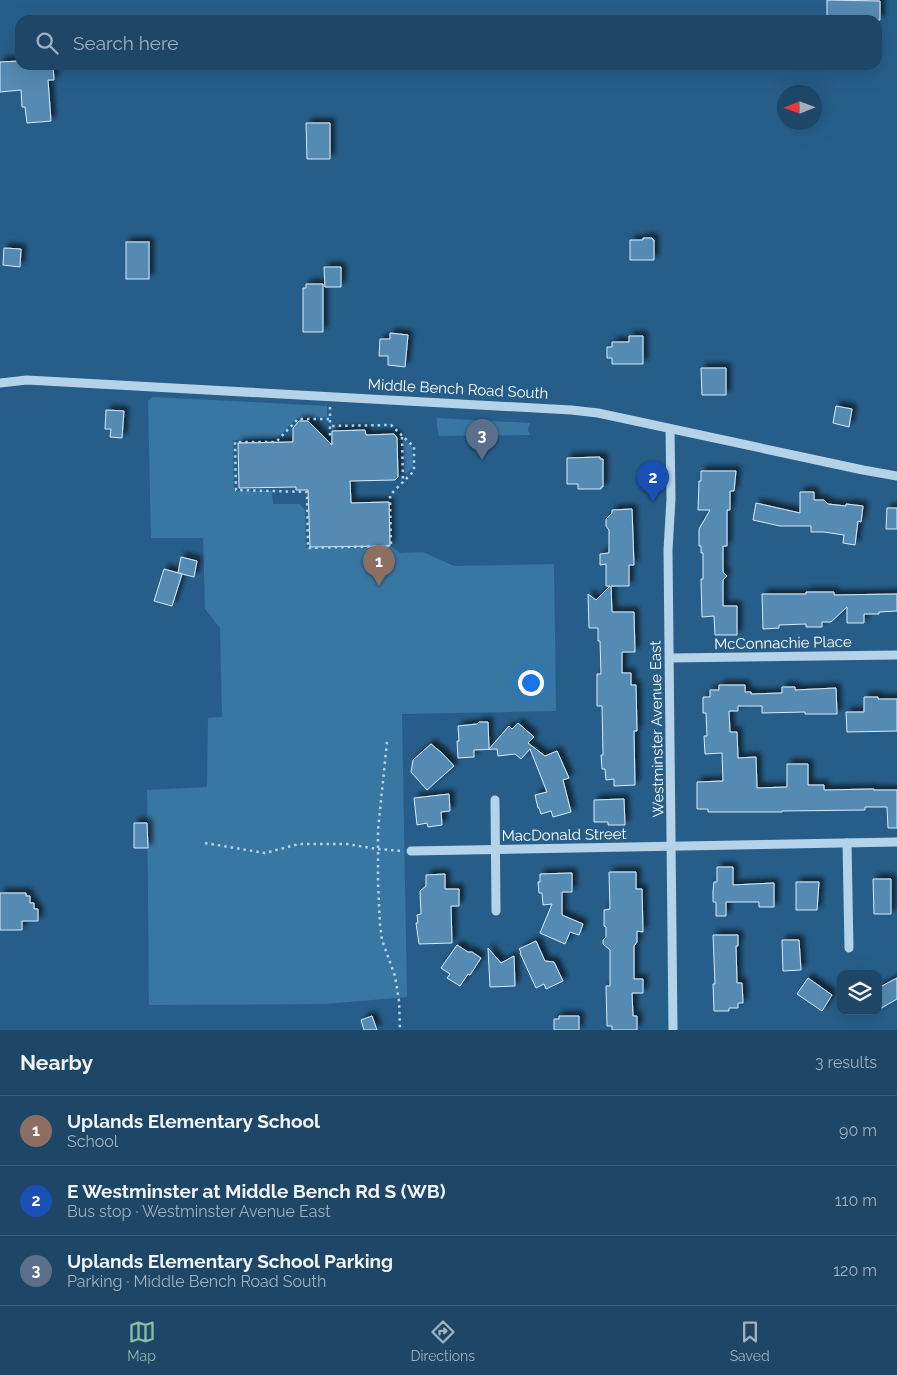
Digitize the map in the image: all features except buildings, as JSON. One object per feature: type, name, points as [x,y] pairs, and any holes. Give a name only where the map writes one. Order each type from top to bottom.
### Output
[{"type":"street","name":"Middle Bench Road South","points":[[0,383],[27,380],[571,410],[598,413],[897,476]]},
{"type":"street","name":"Westminster Avenue East","points":[[670,429],[668,550],[674,1030]]},
{"type":"street","name":"McConnachie Place","points":[[670,658],[897,655]]},
{"type":"street","points":[[494,800],[496,912]]},
{"type":"street","name":"MacDonald Street","points":[[411,851],[897,842]]},
{"type":"street","points":[[847,843],[849,948]]},
{"type":"path","points":[[330,396],[330,439]]},
{"type":"path","points":[[329,418],[298,419],[276,442],[235,442],[236,490],[307,492],[308,548],[391,546],[390,495],[414,471],[414,447],[391,425],[330,426]]},
{"type":"path","points":[[402,436],[403,482]]},
{"type":"path","points":[[387,742],[377,849],[380,925],[382,940],[395,976],[399,1001],[400,1030]]},
{"type":"path","points":[[205,843],[265,853],[299,844],[347,844],[377,849],[411,851]]},
{"type":"shaded area","points":[[153,397],[327,406],[327,417],[297,418],[276,439],[233,440],[234,491],[272,491],[273,504],[299,504],[305,510],[306,548],[392,547],[400,553],[423,552],[454,566],[554,564],[556,711],[402,714],[407,997],[325,1004],[149,1005],[147,790],[207,787],[208,718],[222,717],[220,628],[205,609],[203,538],[151,538],[148,401]]},
{"type":"shaded area","points":[[437,418],[530,423],[528,430],[530,435],[439,436]]},
{"type":"shaded area","points":[[403,440],[412,447],[413,467],[406,474],[404,472]]},
{"type":"place","name":"Uplands Elementary School Parking","points":[[482,460]]},
{"type":"place","name":"E Westminster at Middle Bench Rd S (WB)","points":[[653,502]]},
{"type":"place","name":"Uplands Elementary School","points":[[379,586]]}]
